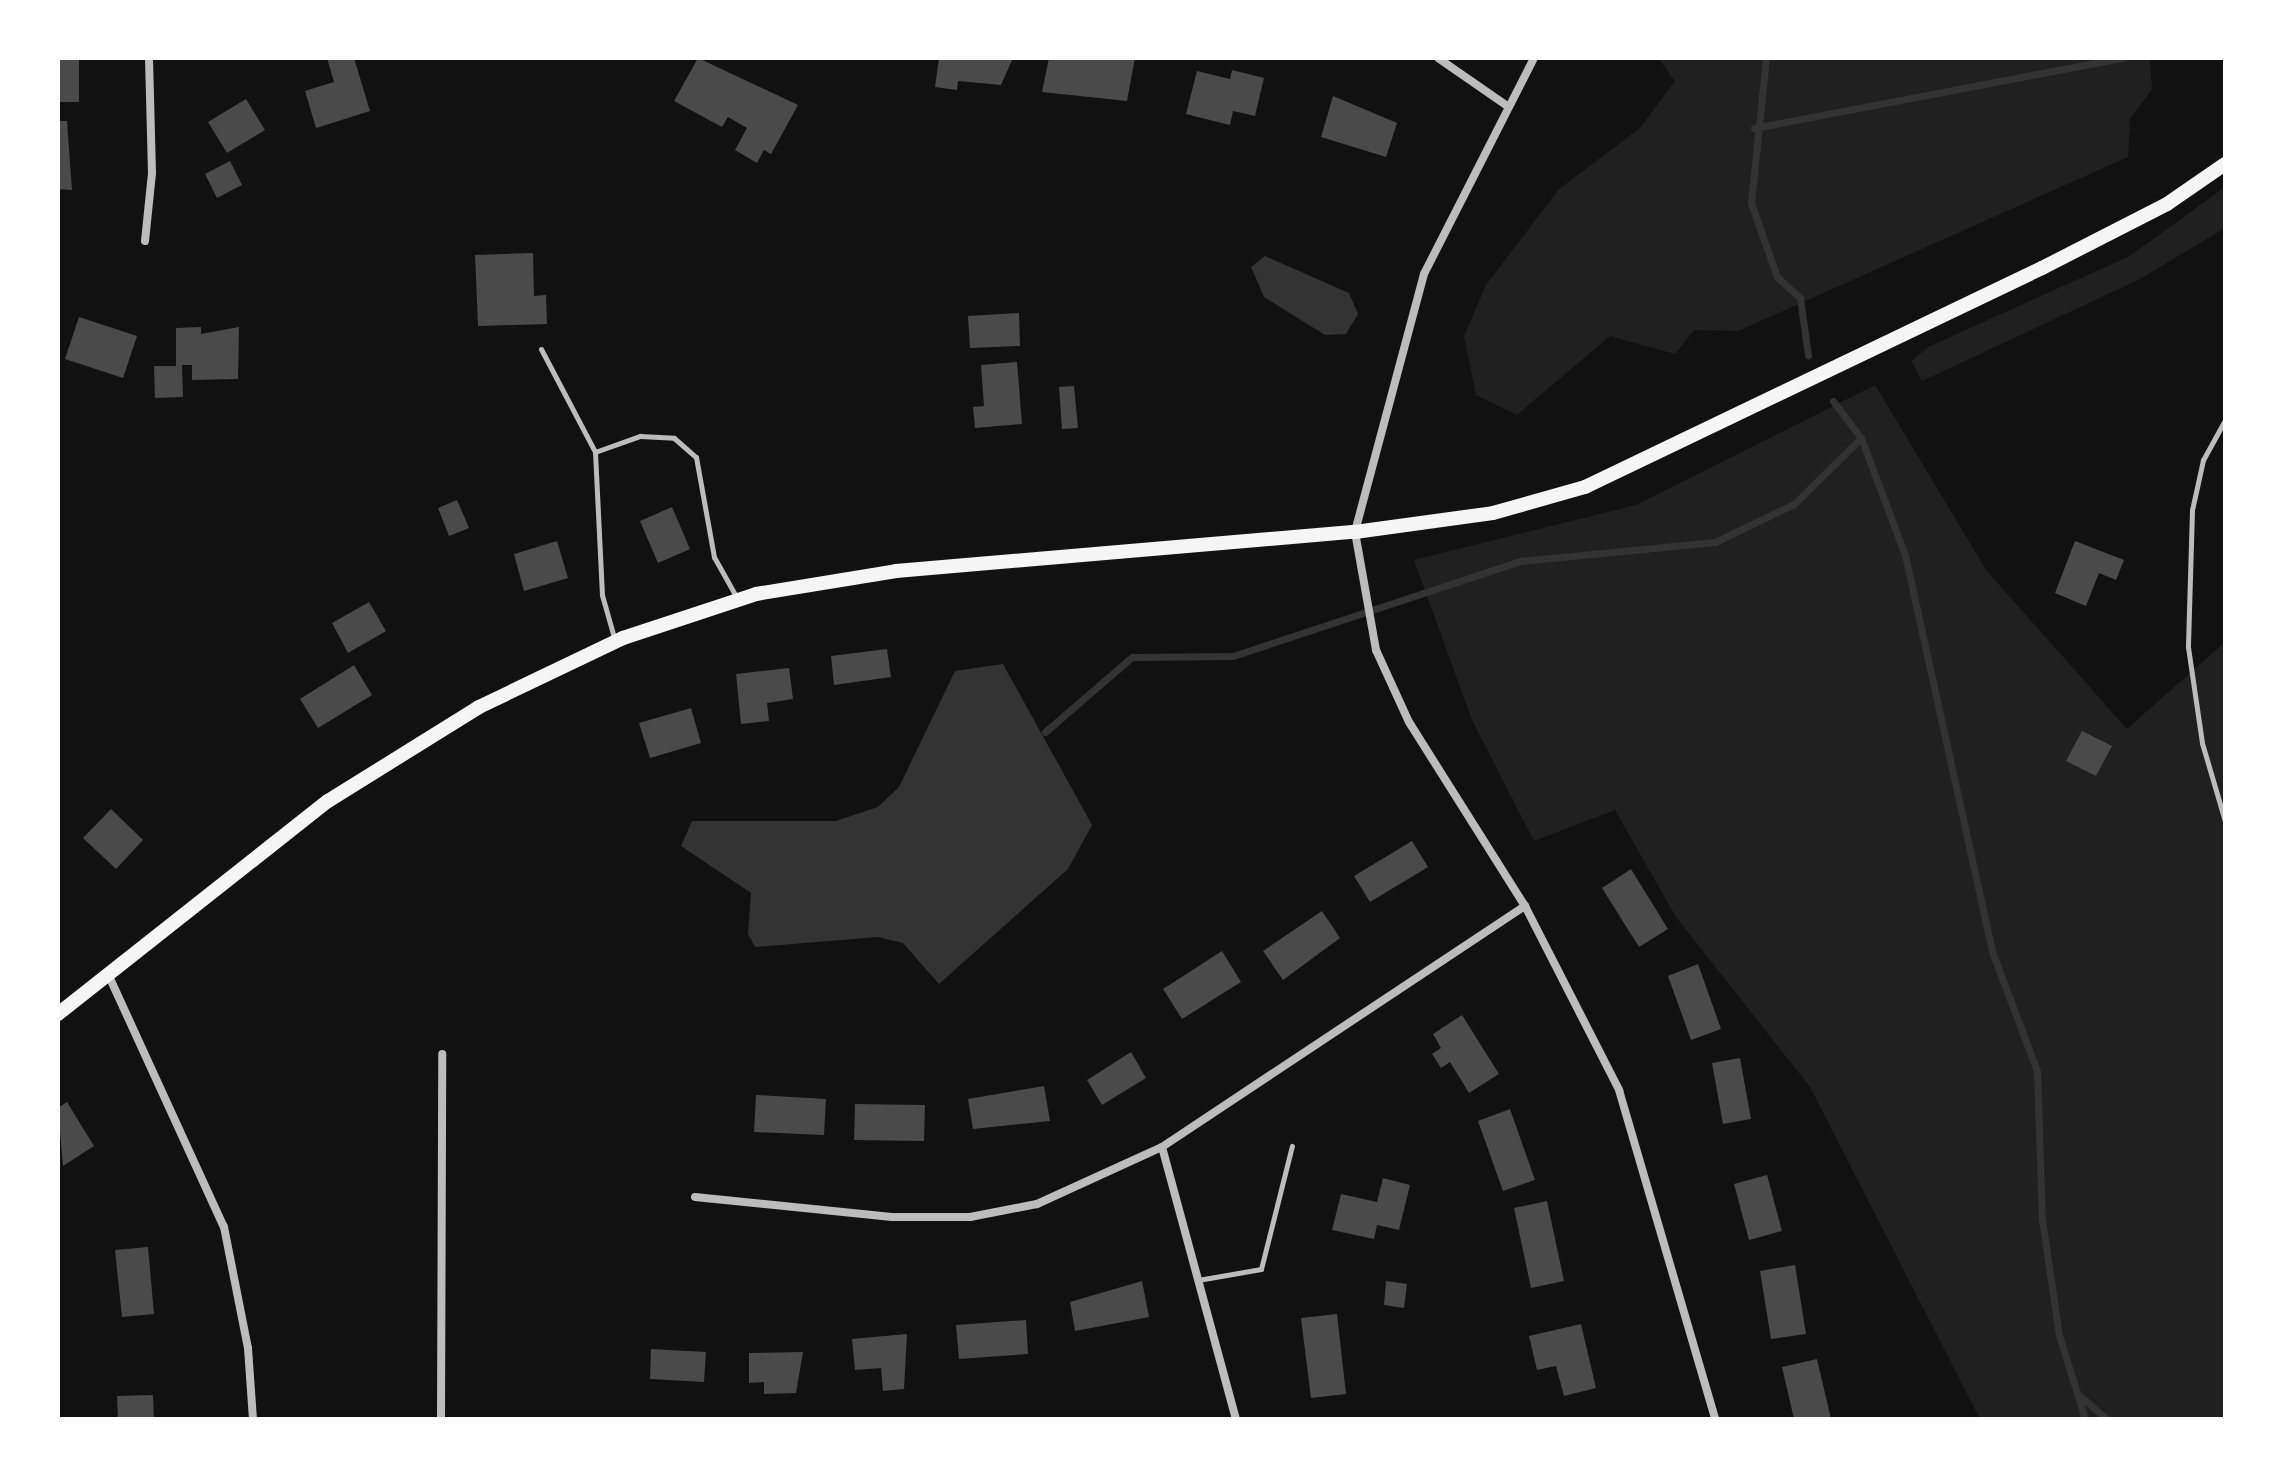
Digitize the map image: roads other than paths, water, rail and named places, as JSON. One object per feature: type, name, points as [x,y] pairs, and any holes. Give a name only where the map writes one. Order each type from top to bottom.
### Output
[{"type":"main road","points":[[58,1014],[328,801],[479,707],[615,642],[738,600],[896,571],[1355,532],[1493,513],[1585,487],[2042,268],[2167,204],[2225,164]]},
{"type":"street","points":[[145,241],[152,173],[149,58]]},
{"type":"street","points":[[1438,58],[1506,105]]},
{"type":"street","points":[[1534,58],[1506,105],[1424,274],[1355,532],[1376,650],[1409,722],[1525,906],[1619,1090],[1715,1419]]},
{"type":"street","points":[[695,1197],[970,1217],[1037,1204],[1162,1147],[1525,906]]},
{"type":"street","points":[[108,974],[224,1227],[246,1334],[253,1419]]},
{"type":"street","points":[[441,1419],[442,1054]]},
{"type":"street","points":[[1162,1147],[1236,1419]]},
{"type":"lane","points":[[541,349],[595,452],[602,595],[615,642]]},
{"type":"lane","points":[[2225,420],[2203,460],[2192,510],[2188,647],[2202,743],[2225,821]]},
{"type":"lane","points":[[595,452],[640,436],[674,438],[696,457],[714,557],[738,600]]},
{"type":"lane","points":[[1198,1280],[1261,1269],[1292,1146]]},
{"type":"waterway","points":[[1766,58],[1751,203],[1777,277],[1800,298],[1808,355]]},
{"type":"waterway","points":[[1754,128],[2122,58]]},
{"type":"waterway","points":[[1833,401],[1861,438],[1905,555],[1993,954],[2037,1071],[2042,1219],[2059,1335],[2085,1419]]},
{"type":"waterway","points":[[1045,732],[1132,657],[1233,656],[1521,561],[1715,542],[1794,504],[1861,438]]},
{"type":"waterway","points":[[2079,1395],[2107,1419]]}]
